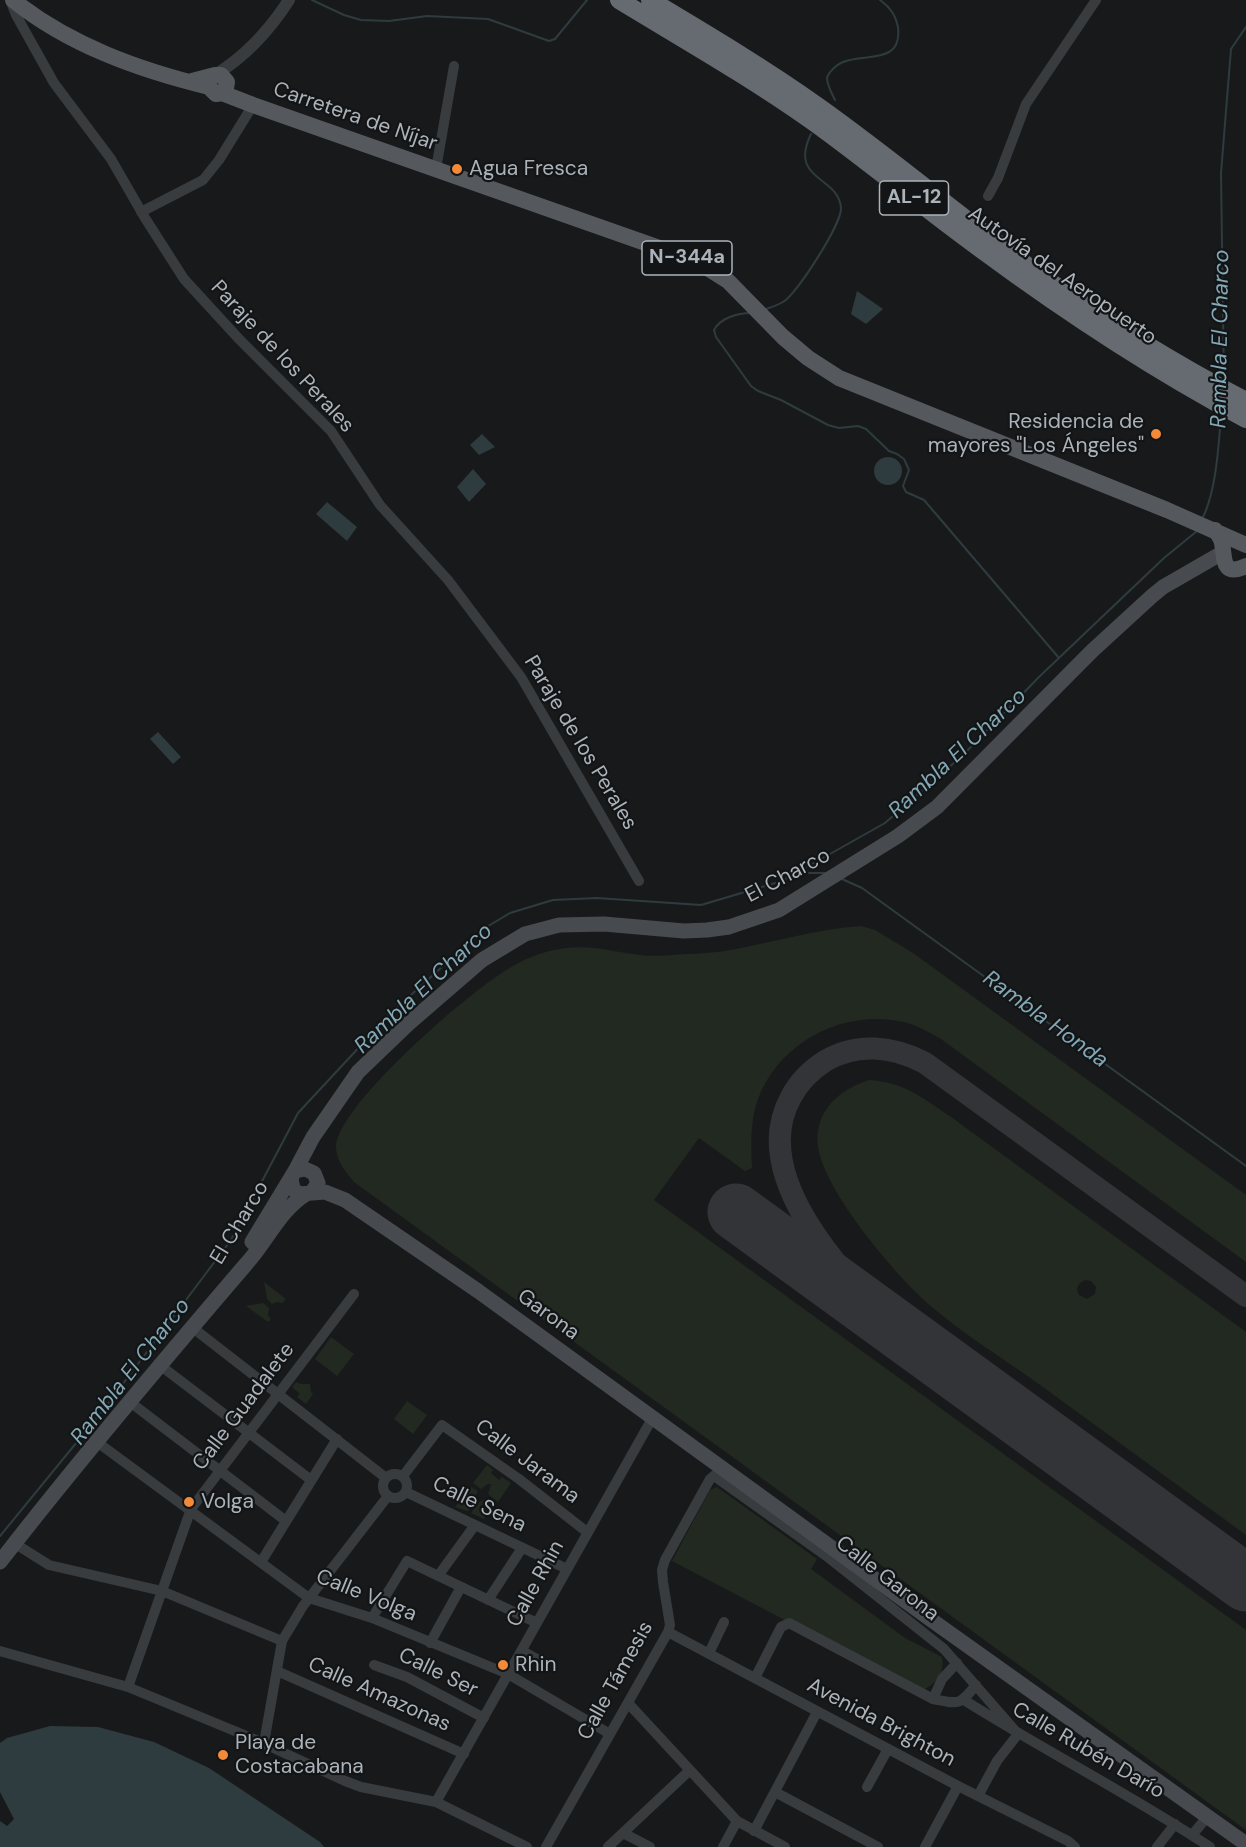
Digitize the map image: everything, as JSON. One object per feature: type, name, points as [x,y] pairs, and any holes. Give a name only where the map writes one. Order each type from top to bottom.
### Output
[{"type":"highway","name":"Autovía del Aeropuerto","points":[[619,0],[744,76],[810,120],[1031,286],[1127,350],[1240,407]]},
{"type":"highway","name":"Autovía del Aeropuerto","points":[[650,0],[776,78],[869,143],[1041,275],[1209,390]]},
{"type":"main road","name":"Carretera de Níjar","points":[[11,0],[57,32],[117,59],[185,82],[219,79],[253,105],[688,258],[729,281],[800,351],[839,378],[1215,530],[1231,551]]},
{"type":"main road","points":[[1231,551],[1234,569],[1246,565]]},
{"type":"main road","name":"El Charco","points":[[225,1288],[303,1173],[309,1145],[358,1072],[482,960],[525,934],[559,925],[604,924],[684,931],[707,930],[729,927],[779,910],[898,836],[937,807],[1092,651],[1141,606],[1163,588],[1231,551]]},
{"type":"main road","points":[[303,1173],[293,1189],[299,1194],[326,1192],[345,1200]]},
{"type":"main road","points":[[303,1173],[318,1183],[309,1193]]},
{"type":"main road","points":[[303,1173],[345,1200]]},
{"type":"main road","name":"El Charco","points":[[0,1562],[130,1402],[249,1261],[284,1215],[309,1193]]},
{"type":"main road","name":"Garona","points":[[345,1200],[478,1290],[701,1451],[719,1472],[1246,1844]]},
{"type":"street","name":"Paraje de los Perales","points":[[11,0],[16,15],[54,83],[111,159],[141,212],[194,291],[331,431],[380,505],[448,580],[520,677],[639,881]]},
{"type":"street","points":[[219,79],[254,46],[289,0]]},
{"type":"street","points":[[988,196],[998,178],[1026,104],[1096,0]]},
{"type":"street","points":[[436,169],[454,66]]},
{"type":"street","points":[[141,212],[203,180],[219,160],[253,105]]},
{"type":"street","name":"Calle Guadalete","points":[[128,1687],[191,1509],[354,1294]]},
{"type":"street","points":[[193,1328],[386,1478]]},
{"type":"street","points":[[161,1366],[311,1480]]},
{"type":"street","points":[[130,1402],[286,1521]]},
{"type":"street","name":"Calle Rhin","points":[[436,1802],[653,1417]]},
{"type":"street","name":"Calle Jarama","points":[[403,1476],[442,1425],[519,1479],[588,1532]]},
{"type":"street","points":[[261,1562],[337,1439]]},
{"type":"street","name":"Calle Volga","points":[[97,1442],[309,1598],[372,1618],[508,1674],[610,1734]]},
{"type":"street","name":"Calle Támesis","points":[[546,1847],[668,1632],[670,1625],[662,1570],[665,1560],[719,1472]]},
{"type":"street","name":"Calle Garona","points":[[719,1472],[944,1648],[1018,1734]]},
{"type":"street","points":[[392,1474],[403,1476],[407,1483],[406,1492],[399,1498],[388,1496],[383,1485],[386,1478],[392,1474]]},
{"type":"street","name":"Calle Sena","points":[[406,1492],[567,1569]]},
{"type":"street","points":[[264,1743],[282,1641],[292,1621],[388,1496]]},
{"type":"street","points":[[438,1576],[475,1525]]},
{"type":"street","points":[[14,1544],[49,1565],[162,1591],[282,1641]]},
{"type":"street","points":[[488,1600],[522,1548]]},
{"type":"street","points":[[372,1618],[407,1561],[537,1623]]},
{"type":"street","points":[[430,1643],[461,1587]]},
{"type":"street","points":[[709,1653],[724,1622]]},
{"type":"street","name":"Calle Rubén Darío","points":[[755,1678],[782,1627],[789,1623],[933,1699],[954,1703],[964,1701],[1018,1734],[1123,1792],[1210,1847]]},
{"type":"street","name":"Avenida Brighton","points":[[668,1632],[958,1786],[1068,1841],[1075,1847]]},
{"type":"street","points":[[0,1651],[128,1687],[264,1743],[354,1784],[436,1802],[528,1847]]},
{"type":"street","points":[[522,1651],[544,1663]]},
{"type":"street","points":[[933,1699],[942,1679],[957,1663]]},
{"type":"street","name":"Calle Ser","points":[[374,1665],[407,1677],[484,1718]]},
{"type":"street","name":"Calle Amazonas","points":[[277,1671],[464,1754]]},
{"type":"street","points":[[964,1701],[976,1685]]},
{"type":"street","points":[[628,1703],[737,1821],[785,1847]]},
{"type":"street","points":[[754,1831],[817,1712]]},
{"type":"street","points":[[978,1796],[997,1761],[1018,1734]]},
{"type":"street","points":[[867,1788],[888,1749]]},
{"type":"street","points":[[608,1847],[690,1770]]},
{"type":"street","points":[[925,1847],[958,1786]]},
{"type":"street","points":[[775,1792],[878,1847]]},
{"type":"street","points":[[1192,1835],[1208,1816]]},
{"type":"street","points":[[723,1847],[737,1821]]},
{"type":"street","points":[[1157,1847],[1175,1824]]},
{"type":"street","points":[[623,1833],[650,1847]]},
{"type":"shaded area","points":[[857,291],[883,309],[866,324],[851,314]]},
{"type":"shaded area","points":[[482,434],[495,447],[479,455],[470,445]]},
{"type":"shaded area","points":[[888,457],[898,461],[902,471],[898,481],[888,485],[878,481],[874,471],[878,461]]},
{"type":"shaded area","points":[[473,469],[486,484],[469,502],[457,487]]},
{"type":"shaded area","points":[[327,502],[357,527],[347,541],[316,514]]},
{"type":"shaded area","points":[[158,732],[181,757],[173,764],[150,739]]},
{"type":"shaded area","points":[[861,926],[875,930],[913,953],[1246,1195],[1246,1262],[941,1039],[908,1023],[885,1019],[840,1024],[818,1033],[799,1045],[782,1060],[768,1078],[755,1107],[752,1168],[745,1171],[699,1138],[654,1200],[1246,1630],[1246,1830],[354,1182],[340,1162],[336,1147],[342,1129],[356,1107],[377,1082],[428,1032],[476,991],[525,960],[546,952],[583,947],[651,956],[725,951],[812,933]]},
{"type":"shaded area","points":[[869,1080],[881,1081],[922,1097],[1246,1332],[1246,1535],[957,1327],[918,1294],[882,1255],[847,1209],[833,1186],[818,1146],[820,1123],[824,1113],[838,1096]],"holes":[[[1085,1280],[1091,1281],[1096,1287],[1095,1294],[1087,1299],[1079,1295],[1077,1288]]]},
{"type":"shaded area","points":[[264,1282],[286,1299],[282,1303],[272,1304],[267,1299]]},
{"type":"shaded area","points":[[263,1303],[269,1308],[268,1315],[271,1319],[268,1322],[246,1306]]},
{"type":"shaded area","points":[[331,1337],[354,1354],[337,1376],[315,1359]]},
{"type":"shaded area","points":[[296,1382],[310,1384],[313,1394],[306,1404],[297,1397],[300,1394],[292,1387]]},
{"type":"shaded area","points":[[407,1401],[427,1415],[413,1434],[394,1419]]},
{"type":"shaded area","points":[[487,1465],[493,1470],[491,1473],[499,1480],[502,1477],[511,1483],[498,1502],[488,1494],[491,1484],[481,1489],[473,1483]]},
{"type":"shaded area","points":[[471,1487],[478,1491],[475,1502],[468,1511],[455,1507]]},
{"type":"shaded area","points":[[717,1487],[817,1559],[811,1569],[905,1638],[942,1657],[941,1673],[936,1681],[923,1690],[911,1686],[672,1561],[710,1490]]},
{"type":"shaded area","points":[[486,1498],[496,1505],[484,1519],[471,1513],[478,1503]]},
{"type":"shaded area","points":[[50,1726],[98,1727],[154,1742],[209,1768],[320,1842],[324,1847],[0,1847],[0,1821],[7,1826],[14,1819],[0,1792],[0,1743],[7,1738]]},
{"type":"waterway","points":[[312,0],[361,20],[389,21],[427,16],[488,19],[549,41],[555,39],[587,0]]},
{"type":"waterway","points":[[835,100],[827,78],[835,67],[854,59],[886,54],[893,49],[898,40],[896,19],[890,8],[880,0]]},
{"type":"waterway","name":"Rambla El Charco","points":[[1224,382],[1221,173],[1231,49],[1246,27]]},
{"type":"waterway","points":[[766,309],[783,302],[798,286],[827,242],[839,216],[841,208],[838,198],[810,170],[806,161],[806,149],[811,134]]},
{"type":"waterway","points":[[751,313],[730,317],[720,322],[714,330],[716,337],[751,386],[828,425],[839,428],[858,426],[866,429],[889,451],[904,459],[909,470],[903,486],[906,492],[924,500],[1059,658]]},
{"type":"waterway","name":"Rambla El Charco","points":[[1203,517],[1214,481],[1221,414]]},
{"type":"waterway","name":"Rambla El Charco","points":[[0,1536],[104,1409],[231,1240],[298,1113],[390,1014],[485,928],[510,913],[553,900],[597,898],[701,905],[782,881],[885,823],[963,755],[1040,676],[1164,558],[1197,531]]},
{"type":"waterway","name":"Rambla Honda","points":[[798,873],[825,873]]},
{"type":"waterway","name":"Rambla Honda","points":[[842,879],[862,888],[1246,1166]]},
{"type":"taxiway","points":[[894,1327],[827,1252],[807,1222],[791,1191],[781,1159],[781,1127],[791,1097],[798,1086],[810,1072],[825,1061],[837,1055],[862,1049],[888,1050],[925,1063],[1246,1296]]},
{"type":"runway","points":[[736,1212],[1246,1583]]},
{"type":"place","name":"Agua Fresca","points":[[457,169]]},
{"type":"place","name":"Residencia de mayores \"Los Ángeles\"","points":[[1156,434]]},
{"type":"place","name":"Volga","points":[[189,1502]]},
{"type":"place","name":"Rhin","points":[[503,1665]]},
{"type":"place","name":"Playa de Costacabana","points":[[223,1755]]}]
